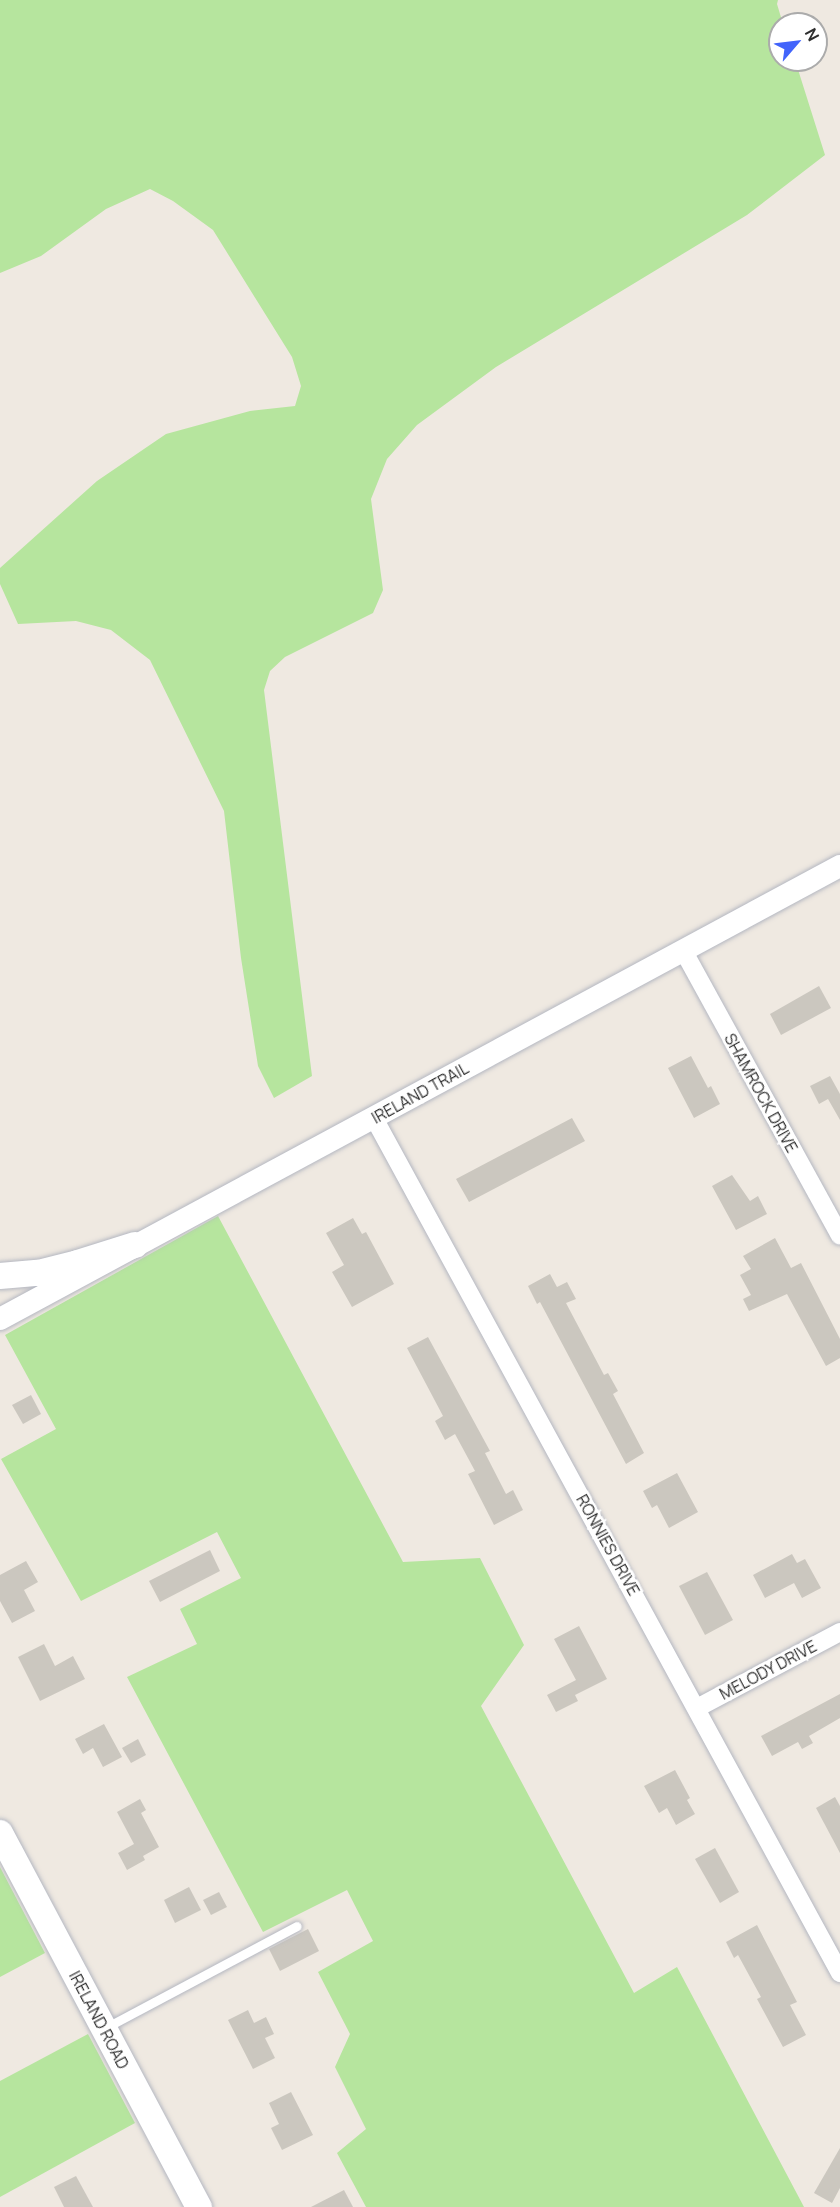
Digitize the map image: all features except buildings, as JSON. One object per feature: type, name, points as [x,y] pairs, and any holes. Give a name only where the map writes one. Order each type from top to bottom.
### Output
[{"type":"main road","points":[[0,1276],[38,1273],[135,1245]]},
{"type":"main road","name":"IRELAND ROAD","points":[[0,1833],[199,2207]]},
{"type":"street","name":"IRELAND TRAIL","points":[[0,1319],[840,866]]},
{"type":"street","name":"SHAMROCK DRIVE","points":[[683,950],[840,1236]]},
{"type":"street","name":"RONNIES DRIVE","points":[[374,1118],[840,1973]]},
{"type":"street","name":"MELODY DRIVE","points":[[697,1708],[840,1632]]},
{"type":"lane","points":[[104,2029],[297,1926]]},
{"type":"green space","points":[[0,0],[778,0],[779,12],[768,12],[768,72],[799,72],[825,155],[747,215],[496,367],[417,425],[387,459],[371,499],[383,590],[373,613],[285,657],[270,671],[264,690],[312,1076],[274,1098],[258,1066],[241,958],[224,811],[150,660],[111,630],[76,621],[18,624],[0,584],[0,568],[97,481],[166,434],[250,411],[295,406],[301,386],[292,357],[213,230],[173,201],[150,189],[106,209],[41,256],[0,273]]},
{"type":"green space","points":[[218,1216],[403,1562],[480,1558],[524,1645],[481,1706],[634,1993],[677,1967],[804,2207],[366,2207],[337,2153],[366,2129],[335,2067],[350,2034],[318,1972],[373,1941],[347,1890],[263,1932],[127,1677],[197,1644],[180,1609],[241,1578],[217,1532],[81,1601],[1,1459],[56,1429],[5,1335]]},
{"type":"green space","points":[[0,1867],[45,1953],[0,1977]]},
{"type":"green space","points":[[88,2034],[135,2123],[0,2197],[0,2081]]}]
